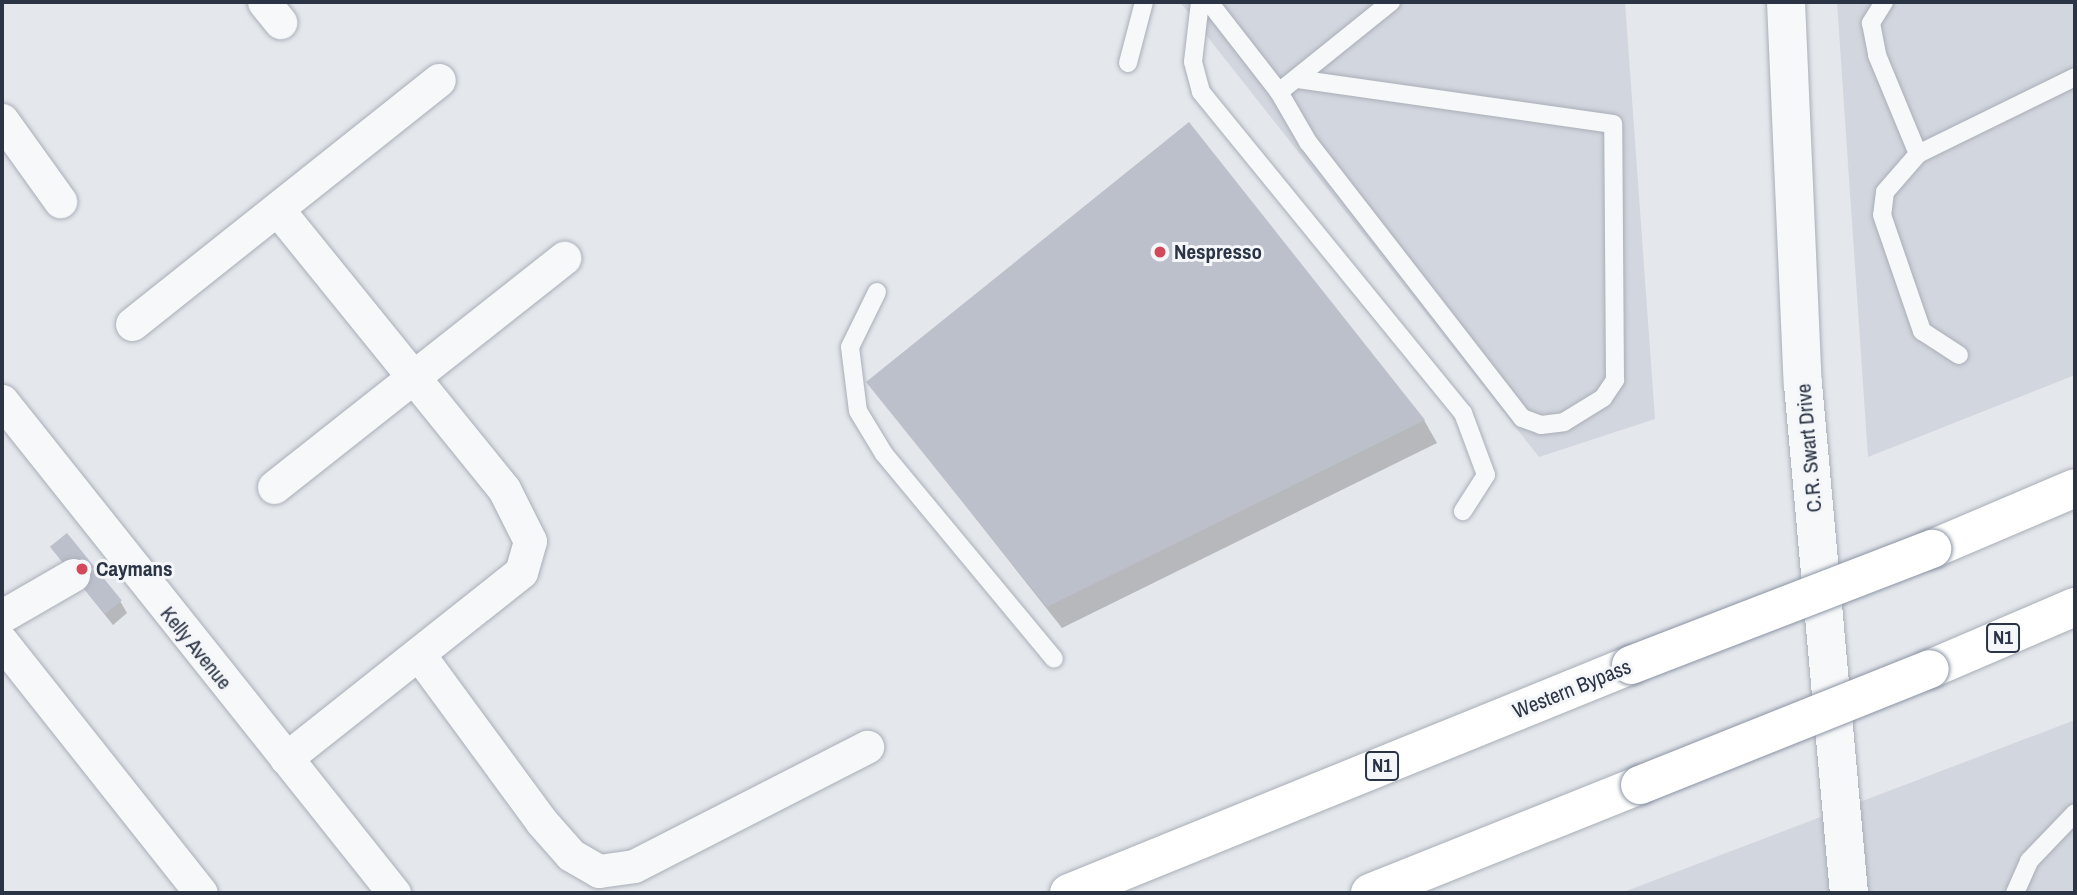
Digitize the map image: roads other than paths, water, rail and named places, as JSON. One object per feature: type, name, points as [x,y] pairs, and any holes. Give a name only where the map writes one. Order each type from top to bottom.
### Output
[{"type":"highway","name":"Western Bypass","points":[[1069,893],[1631,665],[1932,549],[2075,488]]},
{"type":"highway","name":"N1","points":[[1370,893],[1930,669],[2075,607]]},
{"type":"street","name":"C.R. Swart Drive","points":[[1786,2],[1803,384],[1849,893]]},
{"type":"street","points":[[132,324],[439,80]]},
{"type":"street","points":[[2,120],[60,201]]},
{"type":"street","points":[[278,210],[504,489],[530,541],[521,572],[419,656],[286,758]]},
{"type":"street","points":[[274,487],[564,258]]},
{"type":"street","name":"Kelly Avenue","points":[[2,401],[93,562],[286,758],[394,893]]},
{"type":"street","points":[[2,616],[93,562]]},
{"type":"street","points":[[2,642],[201,893]]},
{"type":"street","points":[[419,656],[541,821],[570,855],[598,871],[634,866],[867,747]]},
{"type":"lane","points":[[1128,62],[1144,2]]},
{"type":"lane","points":[[1200,2],[1193,62],[1201,92],[1462,413],[1486,475],[1463,511]]},
{"type":"lane","points":[[1209,2],[1279,92],[1308,142],[1522,418],[1541,425],[1563,422],[1604,398],[1615,380],[1613,124],[1296,79]]},
{"type":"lane","points":[[1279,92],[1391,2]]},
{"type":"lane","points":[[1884,2],[1871,23],[1877,55],[1917,154]]},
{"type":"lane","points":[[1959,355],[1922,331],[1882,215],[1885,192],[1917,154],[2075,77]]},
{"type":"lane","points":[[877,292],[850,347],[858,411],[884,454],[1054,659]]},
{"type":"lane","points":[[2015,893],[2029,861],[2075,813]]},
{"type":"place","name":"Nespresso","points":[[1160,252]]},
{"type":"place","name":"Caymans","points":[[82,569]]}]
